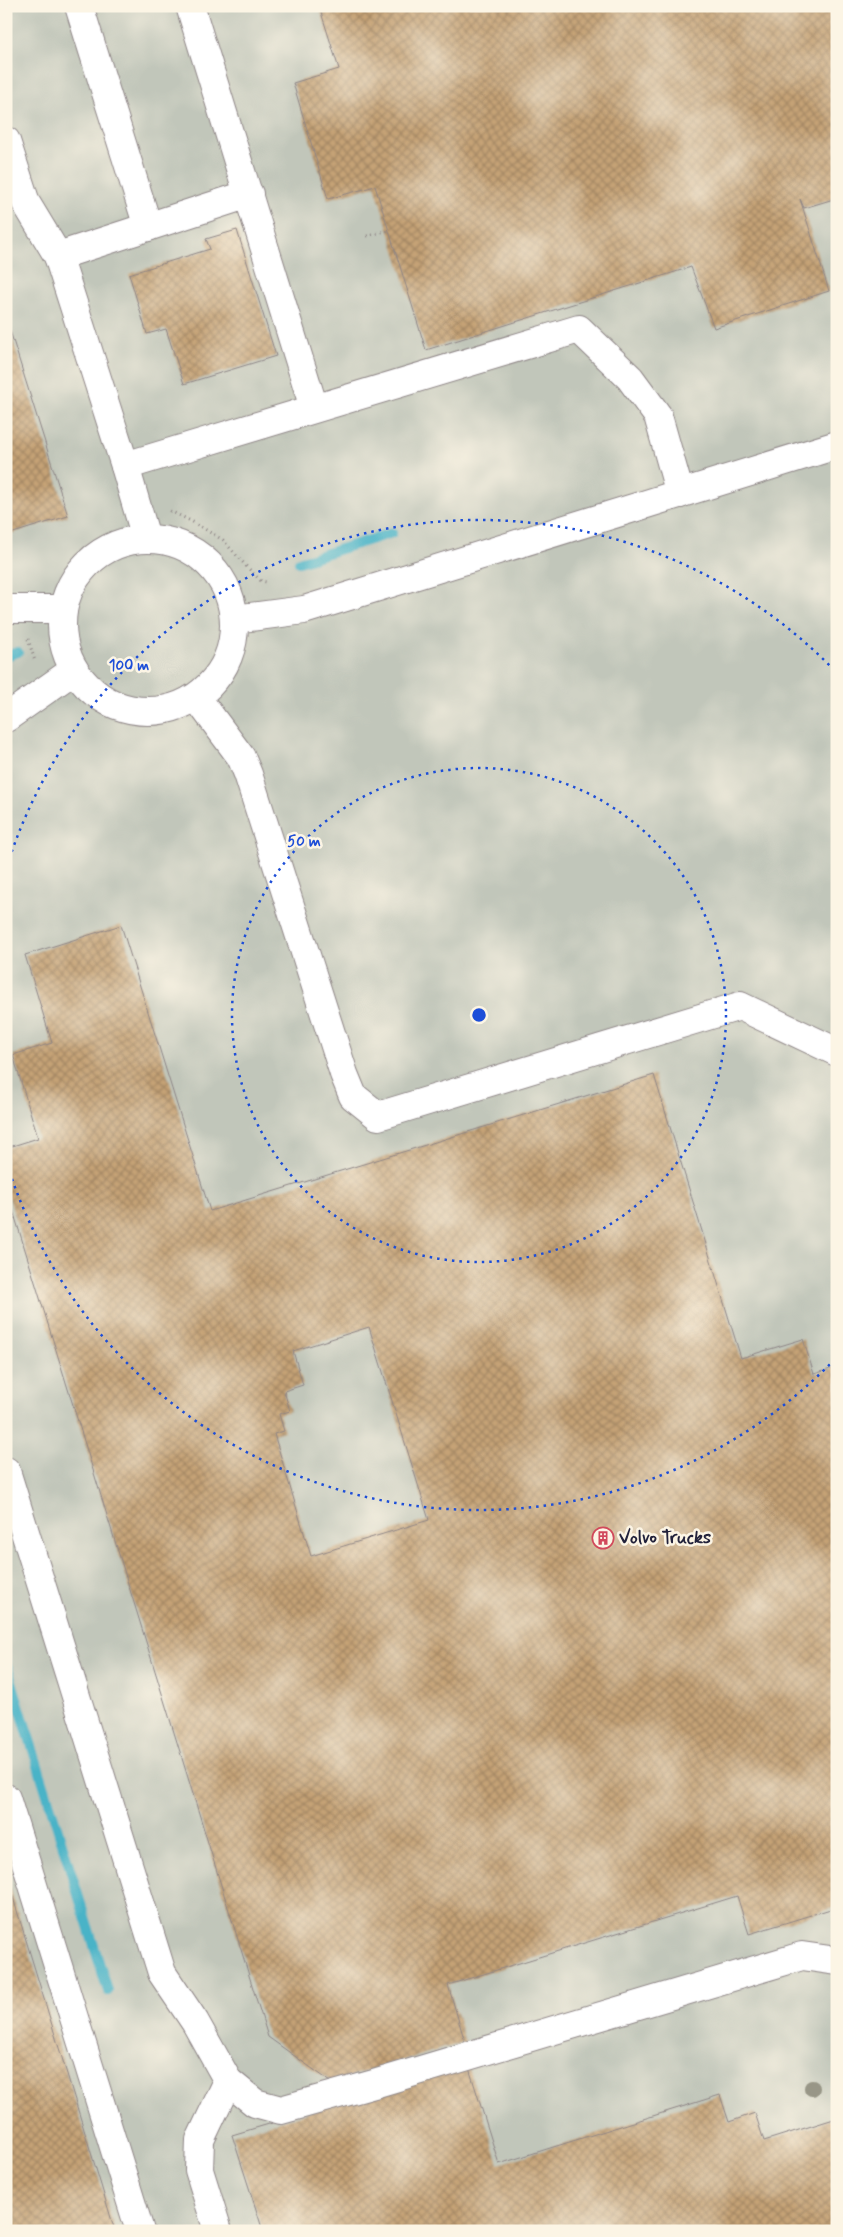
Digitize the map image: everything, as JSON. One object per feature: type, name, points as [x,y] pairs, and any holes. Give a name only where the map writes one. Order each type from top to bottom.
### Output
[{"type":"lane","points":[[79,6],[148,227]]},
{"type":"lane","points":[[190,6],[314,408]]},
{"type":"lane","points":[[6,141],[26,203],[58,256],[146,538]]},
{"type":"lane","points":[[58,256],[248,194]]},
{"type":"lane","points":[[125,466],[579,329],[630,378],[658,416],[680,494]]},
{"type":"lane","points":[[235,619],[304,610],[837,445]]},
{"type":"lane","points":[[146,538],[172,542],[196,553],[216,571],[229,593],[235,619],[233,642],[226,663],[214,683],[197,698],[171,709],[143,712],[116,706],[92,692],[74,670],[65,651],[62,630],[63,609],[73,581],[92,559],[118,544],[146,538]]},
{"type":"lane","points":[[6,609],[63,609]]},
{"type":"lane","points":[[6,718],[74,670]]},
{"type":"lane","points":[[197,698],[241,757],[344,1074],[353,1096],[378,1116],[740,1006],[837,1052]]},
{"type":"lane","points":[[6,1471],[162,1973],[195,2022],[228,2081],[255,2103],[281,2110],[802,1956],[837,1961]]},
{"type":"lane","points":[[6,1798],[140,2231]]},
{"type":"lane","points":[[218,2231],[199,2170],[200,2140],[228,2081]]},
{"type":"path","points":[[367,236],[389,230]]},
{"type":"path","points":[[166,506],[171,512],[191,521],[223,540],[261,581],[269,583]]},
{"type":"path","points":[[27,636],[35,663]]},
{"type":"shaded area","name":"Volvo Trucks","points":[[6,6],[837,6],[837,2231],[6,2231]]},
{"type":"building","points":[[319,6],[837,6],[837,198],[804,208],[800,199],[829,291],[714,328],[691,267],[426,350],[375,186],[328,199],[293,83],[339,69]]},
{"type":"building","points":[[237,230],[276,356],[184,384],[166,329],[147,334],[129,274],[210,249],[206,239]]},
{"type":"building","points":[[6,318],[68,516],[10,534],[6,521]]},
{"type":"building","name":"Volvo Trucks","points":[[121,925],[210,1211],[654,1075],[741,1358],[803,1339],[814,1374],[837,1367],[837,1907],[749,1934],[737,1896],[448,1985],[465,2042],[331,2082],[268,2037],[6,1188],[6,1148],[38,1138],[13,1055],[52,1043],[25,955]],"holes":[[[369,1327],[429,1520],[311,1556],[274,1434],[284,1431],[279,1414],[290,1411],[284,1391],[303,1385],[293,1351]]]},
{"type":"building","points":[[7,1878],[115,2231],[6,2231]]},
{"type":"building","points":[[468,2065],[499,2164],[720,2095],[729,2122],[755,2113],[764,2141],[837,2118],[837,2231],[263,2231],[232,2135]]},
{"type":"waterway","points":[[299,562],[392,533]]},
{"type":"waterway","points":[[6,656],[18,652]]},
{"type":"waterway","points":[[6,1663],[108,1991]]},
{"type":"place","name":"Volvo Trucks","points":[[603,1538]]}]
